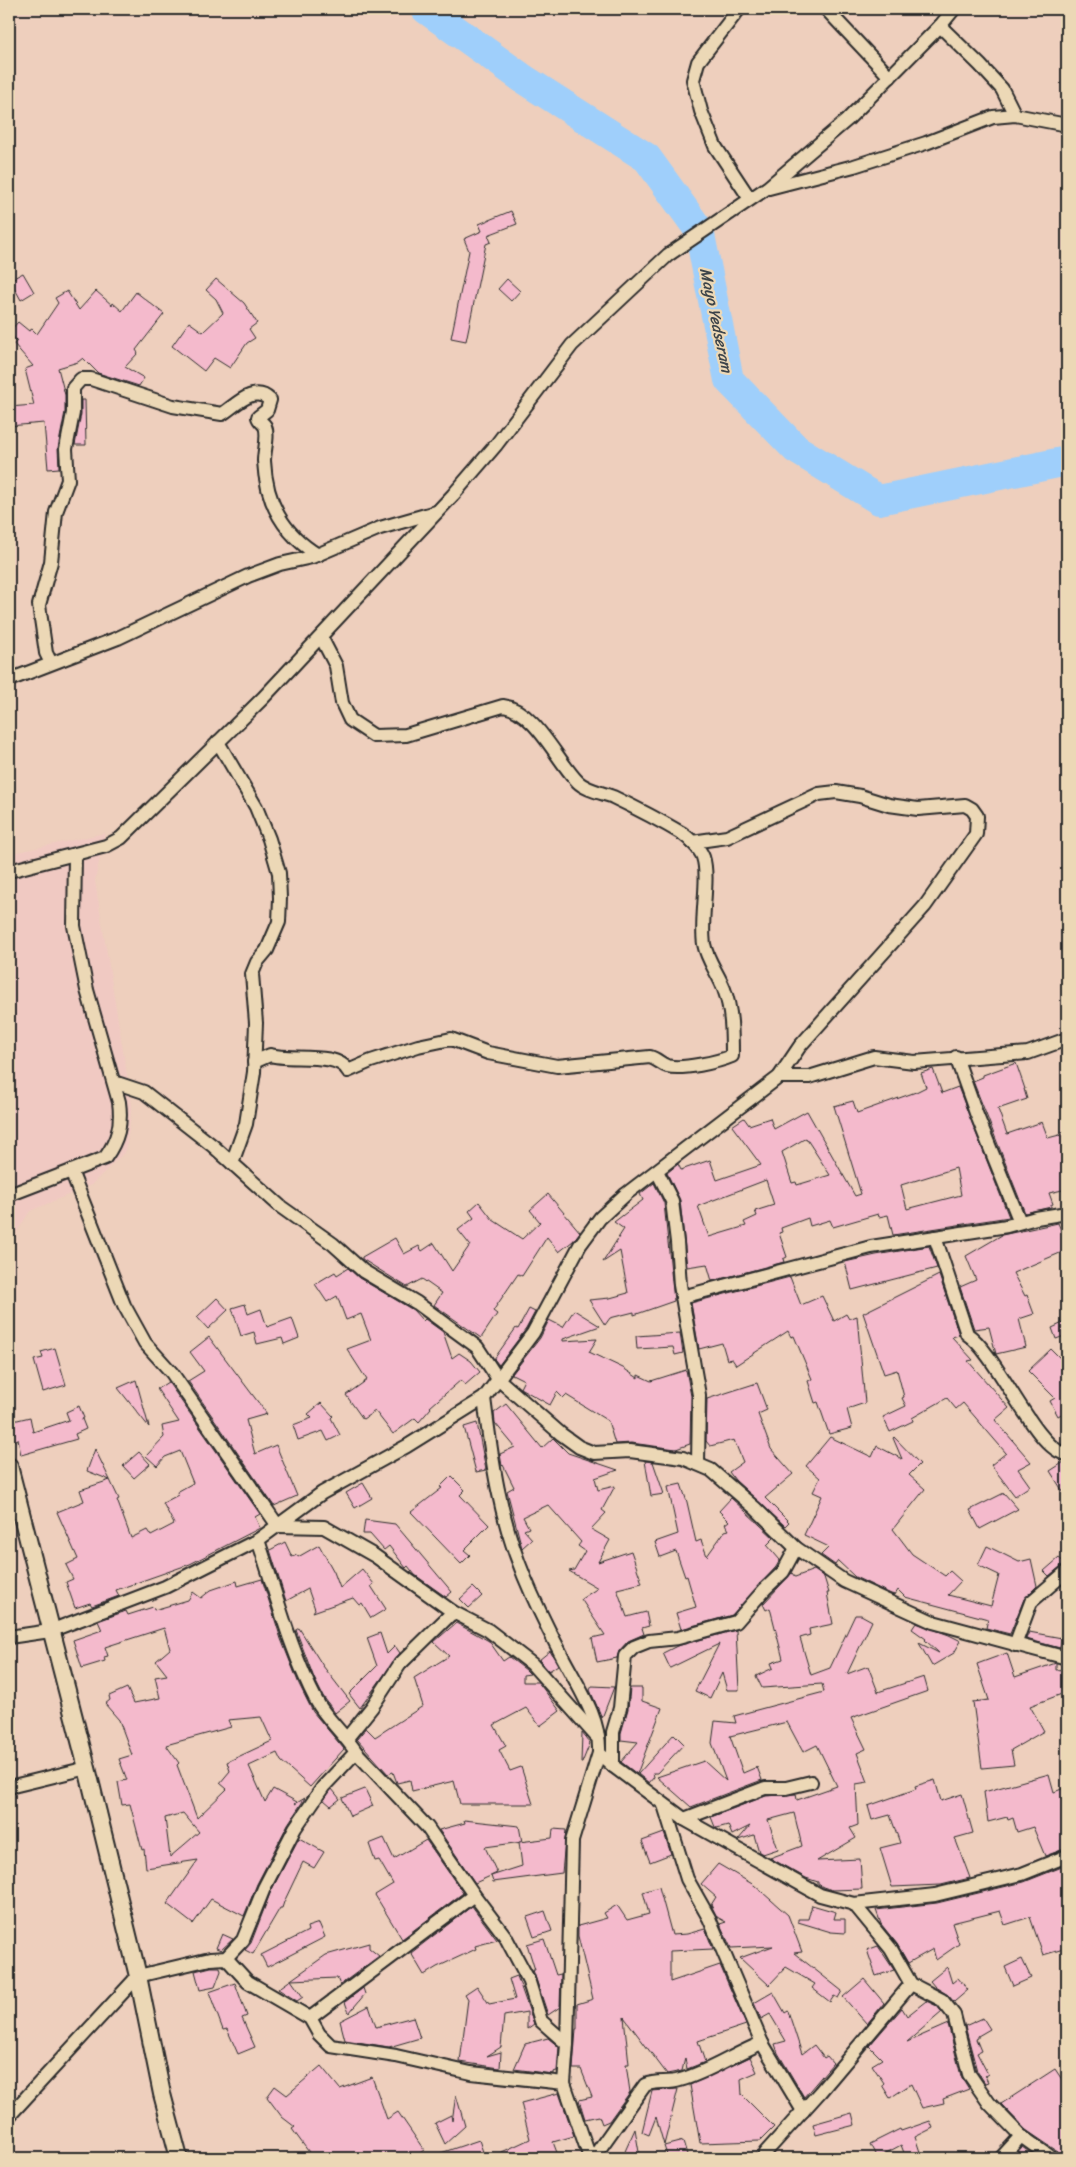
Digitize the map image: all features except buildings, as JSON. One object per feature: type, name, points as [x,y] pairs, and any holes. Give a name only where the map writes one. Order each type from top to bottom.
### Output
[{"type":"street","points":[[739,9],[698,62],[693,80],[701,111],[715,146],[750,199]]},
{"type":"street","points":[[826,9],[890,77]]},
{"type":"street","points":[[9,871],[106,846],[121,838],[321,636],[453,495],[496,445],[572,346],[668,255],[767,188],[847,120],[940,26],[954,9]]},
{"type":"street","points":[[940,26],[1002,89],[1016,115]]},
{"type":"street","points":[[767,188],[854,166],[926,143],[993,117],[1016,115],[1067,125]]},
{"type":"street","points":[[51,663],[46,653],[39,605],[51,562],[56,512],[68,480],[66,448],[73,413],[72,388],[81,379],[92,379],[173,406],[222,414],[248,396],[265,395],[270,400],[267,410],[258,417],[264,425],[266,437],[264,459],[272,504],[301,544],[318,555]]},
{"type":"street","points":[[9,680],[118,638],[248,576],[280,564],[318,555],[380,528],[436,512]]},
{"type":"street","points":[[254,1062],[270,1055],[280,1058],[315,1058],[336,1061],[346,1066],[348,1071],[371,1061],[418,1046],[451,1039],[488,1053],[557,1066],[650,1057],[660,1060],[665,1065],[676,1067],[714,1062],[732,1056],[729,1003],[724,987],[707,956],[704,944],[703,901],[705,878],[702,857],[692,842],[684,834],[627,803],[580,784],[543,735],[512,707],[503,706],[406,735],[374,736],[350,720],[342,704],[336,666],[321,636]]},
{"type":"street","points":[[218,742],[256,806],[269,839],[279,873],[279,922],[267,950],[257,962],[252,974],[256,1023],[254,1062],[246,1124],[232,1163]]},
{"type":"street","points":[[9,1637],[50,1631],[165,1587],[258,1540],[322,1493],[407,1446],[484,1398],[533,1333],[580,1245],[600,1218],[626,1194],[780,1077],[800,1046],[925,906],[976,834],[977,816],[972,809],[965,805],[918,809],[889,805],[860,796],[836,792],[819,794],[727,837],[692,842]]},
{"type":"street","points":[[9,1195],[105,1158],[113,1148],[119,1133],[121,1118],[114,1082],[87,990],[74,926],[75,854]]},
{"type":"street","points":[[780,1077],[809,1077],[874,1057],[914,1062],[956,1057],[1028,1053],[1067,1039]]},
{"type":"street","points":[[956,1057],[976,1113],[1020,1222]]},
{"type":"street","points":[[114,1082],[144,1092],[213,1146],[281,1207],[334,1244],[363,1271],[416,1303],[477,1346],[498,1379],[561,1434],[579,1446],[594,1453],[630,1451],[683,1458],[698,1464],[711,1470],[755,1508],[796,1548],[844,1581],[933,1622],[1067,1658]]},
{"type":"street","points":[[71,1171],[124,1305],[141,1335],[172,1373],[278,1526]]},
{"type":"street","points":[[656,1171],[672,1202],[682,1297],[699,1395],[698,1464]]},
{"type":"street","points":[[682,1297],[871,1247],[1007,1226],[1036,1218],[1067,1213]]},
{"type":"street","points":[[935,1237],[967,1334],[976,1339],[990,1356],[1036,1429],[1050,1445],[1067,1454]]},
{"type":"street","points":[[484,1398],[495,1481],[508,1533],[524,1576],[557,1648],[583,1696],[596,1725],[600,1740],[599,1753],[572,1841],[567,2044],[564,2084],[592,2158]]},
{"type":"street","points":[[9,1466],[50,1631],[88,1768],[138,1976],[162,2094],[179,2158]]},
{"type":"street","points":[[278,1526],[324,1528],[375,1556],[453,1612],[488,1630],[532,1664],[600,1740]]},
{"type":"street","points":[[258,1540],[297,1656],[316,1701],[332,1723],[347,1738],[356,1752],[427,1827],[505,1936],[528,1980],[541,2021],[567,2044]]},
{"type":"street","points":[[613,1766],[613,1732],[620,1708],[625,1656],[634,1646],[649,1641],[678,1638],[736,1622],[764,1589],[783,1572],[796,1548]]},
{"type":"street","points":[[1015,1645],[1031,1602],[1067,1570]]},
{"type":"street","points":[[347,1738],[372,1708],[400,1664],[453,1612]]},
{"type":"street","points":[[9,2116],[138,1976],[210,1959],[226,1958],[244,1940],[264,1888],[295,1828],[323,1787],[356,1752]]},
{"type":"street","points":[[599,1753],[613,1766],[684,1819],[820,1895],[854,1904],[935,1895],[1022,1874],[1067,1856]]},
{"type":"street","points":[[9,1787],[88,1768]]},
{"type":"street","points":[[684,1819],[765,1788],[786,1788],[811,1782]]},
{"type":"street","points":[[664,1805],[688,1879],[709,1918],[762,2044],[803,2111]]},
{"type":"street","points":[[310,2018],[474,1895]]},
{"type":"street","points":[[854,1904],[891,1949],[911,1984],[942,2000],[954,2015],[969,2074],[989,2103],[1021,2136],[1052,2158]]},
{"type":"street","points":[[226,1958],[248,1982],[310,2018],[319,2034],[331,2046],[396,2056],[471,2073],[564,2084]]},
{"type":"street","points":[[764,2158],[766,2153],[911,1984]]},
{"type":"street","points":[[592,2158],[645,2085],[654,2081],[678,2081],[699,2074],[743,2050],[762,2044]]},
{"type":"street","points":[[1001,2158],[1021,2136]]},
{"type":"shaded area","points":[[105,833],[95,881],[132,1105],[126,1151],[91,1185],[30,1211],[9,1244],[9,854]]},
{"type":"waterway","name":"Mayo Yedseram","points":[[426,9],[525,80],[647,158],[699,230],[729,380],[796,449],[879,500],[1067,461]]}]
